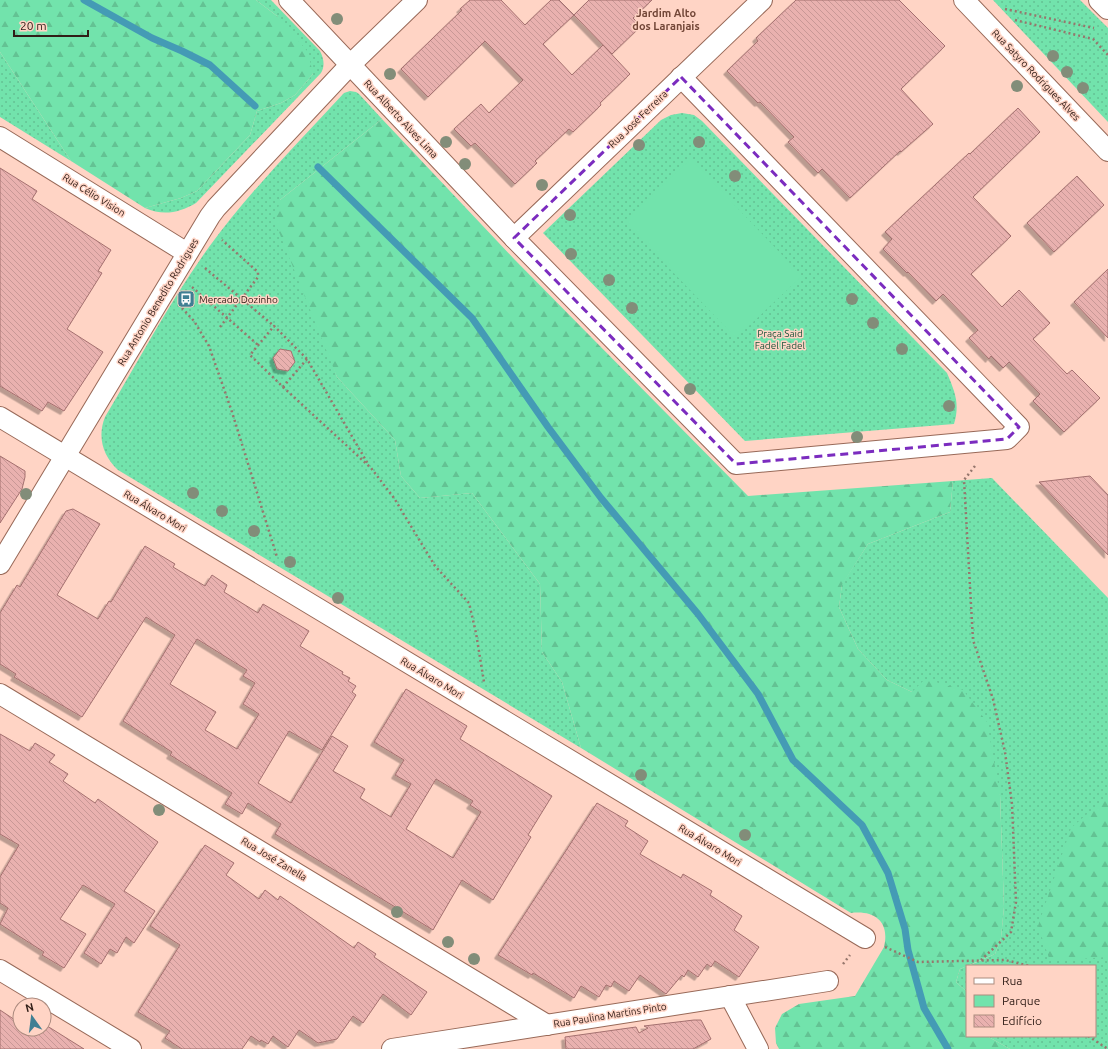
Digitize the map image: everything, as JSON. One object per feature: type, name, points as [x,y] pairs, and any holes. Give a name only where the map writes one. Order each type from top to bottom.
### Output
[{"type":"main road","points":[[1100,0],[1108,8]]},
{"type":"street","name":"Rua Alberto Alves Lima","points":[[289,0],[514,238]]},
{"type":"street","name":"Rua Antonio Benedito Rodrigues","points":[[0,564],[66,457],[187,253],[216,208],[350,64],[417,0]]},
{"type":"street","name":"Rua José Ferreira","points":[[514,238],[762,0]]},
{"type":"street","name":"Rua Satyro Rodrigues Alves","points":[[964,0],[1108,151]]},
{"type":"street","points":[[514,238],[736,464],[1007,438],[1019,427],[681,77]]},
{"type":"street","name":"Rua Célio Vision","points":[[0,137],[187,253]]},
{"type":"street","name":"Rua Álvaro Mori","points":[[0,417],[865,938]]},
{"type":"street","name":"Rua José Zanella","points":[[0,694],[547,1024]]},
{"type":"street","points":[[0,970],[131,1049]]},
{"type":"street","name":"Rua Paulina Martins Pinto","points":[[392,1049],[499,1041],[547,1024],[828,981]]},
{"type":"street","points":[[730,996],[758,1049]]},
{"type":"path","points":[[985,22],[1001,9],[1098,29]]},
{"type":"path","points":[[985,22],[1011,19],[1093,39],[1108,55]]},
{"type":"path","points":[[220,238],[258,272],[258,277],[220,327]]},
{"type":"path","points":[[187,253],[274,326],[307,359],[371,468],[394,498],[435,566],[468,603],[476,633],[488,711]]},
{"type":"path","points":[[189,284],[258,345]]},
{"type":"path","points":[[177,304],[194,320],[209,346],[232,412],[281,567],[282,588]]},
{"type":"path","points":[[274,326],[250,355],[371,468]]},
{"type":"path","points":[[284,386],[307,359]]},
{"type":"path","points":[[976,441],[975,466],[964,480],[973,640],[993,699],[1005,752],[1012,804],[1016,902],[1011,932],[981,960]]},
{"type":"path","points":[[828,981],[865,938]]},
{"type":"path","points":[[899,953],[918,962],[1005,960],[1026,965]]},
{"type":"path","points":[[1090,1037],[1108,1049]]},
{"type":"highlighted area","points":[[681,77],[1019,427],[1007,439],[736,464],[514,238]]},
{"type":"green space","points":[[0,0],[256,0],[277,16],[308,52],[313,74],[295,95],[281,103],[257,111],[250,135],[197,191],[181,198],[145,208],[71,161],[0,52]]},
{"type":"green space","points":[[256,0],[271,0],[320,51],[324,62],[321,73],[196,203],[177,211],[165,213],[145,208],[181,198],[197,191],[250,135],[257,111],[281,103],[295,95],[313,74],[277,16]]},
{"type":"green space","points":[[993,0],[1080,0],[1108,28],[1108,122]]},
{"type":"green space","points":[[0,52],[71,161],[0,117]]},
{"type":"green space","points":[[350,91],[359,94],[382,119],[280,200],[337,377],[395,440],[401,476],[420,498],[472,493],[540,584],[542,652],[562,682],[581,748],[118,470],[105,452],[102,432],[105,417],[168,309],[195,267],[224,227],[257,187],[344,93]]},
{"type":"green space","name":"Praça Said Fadel Fadel","points":[[682,113],[694,115],[702,121],[947,373],[957,404],[954,424],[745,441],[543,233],[661,120],[671,115]]},
{"type":"green space","points":[[382,119],[515,260],[748,496],[953,481],[950,512],[868,544],[842,585],[839,607],[858,649],[887,680],[912,692],[925,679],[963,690],[987,722],[1000,795],[1004,907],[1001,938],[995,954],[966,965],[960,969],[956,982],[966,991],[966,1037],[989,1037],[1010,1049],[779,1049],[776,1043],[775,1028],[782,1014],[799,1004],[855,996],[884,947],[885,931],[883,924],[874,916],[851,913],[581,748],[562,682],[542,652],[540,584],[472,493],[420,498],[401,476],[395,440],[337,377],[275,222],[280,200]]},
{"type":"green space","points":[[691,159],[802,276],[736,338],[624,221]]},
{"type":"green space","points":[[992,478],[1108,598],[1108,1049],[1010,1049],[989,1037],[1096,1037],[1096,965],[970,965],[995,954],[1001,938],[1004,907],[1000,795],[912,692],[887,680],[858,649],[839,607],[842,584],[868,544],[950,512],[953,481]]},
{"type":"green space","points":[[1108,796],[1108,955],[1107,957],[1050,961],[1038,926],[1071,828]]},
{"type":"green space","points":[[966,966],[966,991],[956,982],[960,969]]},
{"type":"building","points":[[470,0],[501,0],[525,25],[551,0],[559,0],[574,15],[543,44],[572,75],[603,45],[630,74],[573,132],[569,129],[535,161],[537,163],[515,184],[475,143],[471,146],[454,129],[481,104],[489,113],[523,80],[485,41],[428,97],[401,69],[462,10],[460,9]]},
{"type":"building","points":[[589,0],[652,0],[633,18],[641,26],[612,54],[574,15]]},
{"type":"building","points":[[796,0],[899,0],[945,46],[901,89],[933,124],[901,152],[900,151],[850,198],[822,169],[818,173],[788,142],[794,137],[727,71],[758,41],[756,38]]},
{"type":"building","points":[[1018,108],[1040,132],[973,197],[1011,236],[971,274],[1002,307],[1019,290],[1050,323],[1033,339],[1067,374],[1072,370],[1100,398],[1064,432],[1033,401],[1040,394],[1009,362],[1003,368],[991,356],[989,359],[969,338],[978,330],[943,294],[936,301],[883,249],[892,239],[885,232]]},
{"type":"building","points":[[0,168],[37,191],[32,199],[111,250],[98,271],[102,273],[67,329],[103,352],[64,411],[48,402],[42,411],[0,386]]},
{"type":"building","points":[[1077,176],[1104,205],[1054,252],[1027,223]]},
{"type":"building","points":[[1108,269],[1108,338],[1074,302]]},
{"type":"building","points":[[280,349],[291,351],[295,362],[288,371],[277,369],[273,358]]},
{"type":"building","points":[[0,456],[25,471],[25,477],[22,489],[0,523]]},
{"type":"building","points":[[1090,476],[1108,495],[1108,555],[1039,482]]},
{"type":"building","points":[[73,509],[100,524],[57,595],[98,619],[109,601],[111,602],[145,546],[175,564],[173,567],[205,586],[212,575],[227,585],[224,592],[258,613],[263,604],[309,631],[300,646],[343,672],[342,674],[350,678],[348,681],[356,686],[352,692],[356,695],[322,750],[289,731],[258,783],[291,803],[332,736],[348,746],[333,771],[365,789],[360,798],[391,817],[411,784],[395,775],[404,760],[374,742],[406,689],[467,726],[460,739],[552,796],[528,835],[531,837],[493,900],[462,880],[433,930],[275,834],[281,824],[248,803],[242,814],[225,804],[232,793],[170,755],[172,752],[123,721],[175,635],[146,617],[82,717],[14,677],[16,674],[0,664],[0,613],[17,585],[20,587],[66,511]],"holes":[[[197,639],[247,670],[243,676],[255,683],[243,704],[259,714],[237,749],[205,730],[216,712],[170,684]],[[436,779],[473,801],[470,805],[481,812],[453,858],[406,829]]]},
{"type":"building","points":[[0,734],[30,751],[35,743],[55,755],[49,762],[68,774],[63,781],[95,803],[98,799],[158,842],[124,891],[155,911],[134,943],[126,937],[117,953],[110,949],[101,964],[84,953],[115,904],[83,885],[60,919],[86,934],[64,968],[42,955],[44,952],[0,924],[8,908],[0,903],[0,877],[19,845],[0,834]]},
{"type":"building","points":[[597,803],[628,821],[625,826],[648,841],[640,854],[681,878],[683,874],[712,891],[710,895],[742,916],[734,930],[759,947],[739,977],[715,961],[711,967],[707,964],[698,977],[688,970],[684,977],[682,975],[666,994],[640,975],[629,991],[614,981],[611,987],[606,985],[599,997],[581,986],[574,998],[533,973],[532,975],[498,955]]},
{"type":"building","points":[[205,845],[234,863],[226,875],[259,899],[265,890],[278,900],[280,896],[354,948],[358,942],[376,954],[374,957],[427,992],[411,1015],[383,994],[363,1023],[353,1016],[337,1039],[318,1043],[299,1030],[288,1047],[273,1036],[268,1044],[261,1040],[260,1042],[251,1036],[242,1049],[182,1049],[165,1038],[170,1031],[138,1012],[180,945],[150,926]]},
{"type":"building","points":[[0,1010],[12,1018],[12,1037],[52,1037],[52,1029],[84,1049],[0,1049]]},
{"type":"building","points":[[701,1020],[711,1039],[693,1049],[566,1049],[565,1037],[636,1027],[639,1033],[648,1028],[644,1026]]},
{"type":"waterway","points":[[84,0],[152,38],[210,65],[255,106]]},
{"type":"waterway","points":[[318,167],[472,318],[548,427],[601,498],[698,614],[758,694],[793,760],[862,825],[888,873],[905,929],[908,950],[924,1008],[948,1049]]},
{"type":"place","name":"Mercado Dozinho","points":[[186,299]]},
{"type":"district","name":"Jardim Alto dos Laranjais","points":[[666,19]]}]
